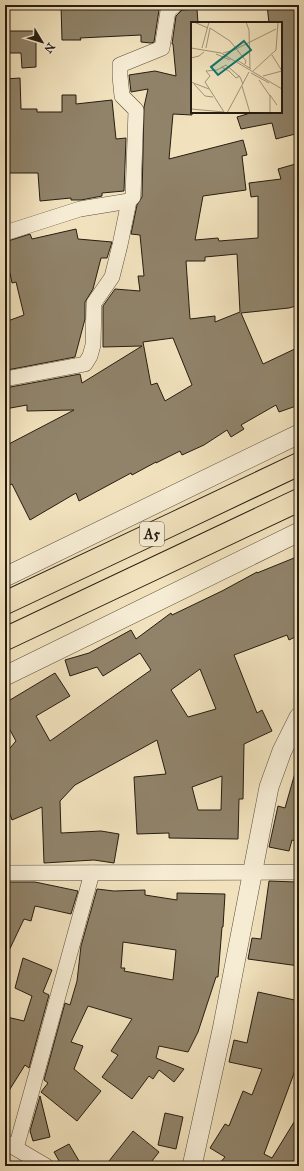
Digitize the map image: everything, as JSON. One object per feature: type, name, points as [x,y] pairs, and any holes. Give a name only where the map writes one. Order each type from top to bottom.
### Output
[{"type":"highway","name":"A5","points":[[5,603],[299,464]]},
{"type":"highway","name":"A5","points":[[5,639],[299,500]]},
{"type":"street","points":[[5,379],[85,364],[90,356],[93,345],[94,303],[112,277],[129,201],[133,197],[136,110],[122,96],[120,65],[162,48],[168,11],[175,5]]},
{"type":"street","points":[[5,233],[80,209],[129,201]]},
{"type":"street","points":[[5,577],[299,434]]},
{"type":"street","points":[[5,676],[299,532]]},
{"type":"street","points":[[192,1166],[222,1030],[269,787],[282,752],[299,717]]},
{"type":"street","points":[[5,873],[299,872]]},
{"type":"street","points":[[46,1166],[10,1145],[92,873]]},
{"type":"building","points":[[61,5],[162,5],[159,10],[154,42],[151,43],[141,42],[141,35],[80,38],[81,40],[62,40]]},
{"type":"building","points":[[267,5],[296,5],[297,13],[299,13],[299,133],[276,139],[272,123],[241,129],[237,117],[251,113],[282,113],[282,22],[269,22]]},
{"type":"building","points":[[197,9],[198,22],[191,22],[192,115],[173,114],[169,159],[243,140],[247,155],[242,156],[246,190],[203,196],[195,240],[218,238],[219,241],[258,238],[258,196],[251,197],[249,183],[281,179],[278,169],[299,163],[299,305],[289,308],[241,313],[263,364],[299,347],[299,405],[279,412],[276,405],[241,425],[244,429],[231,437],[227,430],[204,445],[182,455],[180,451],[132,475],[131,473],[79,501],[76,493],[30,520],[12,484],[5,487],[5,446],[74,410],[27,411],[27,405],[5,409],[5,388],[80,374],[82,383],[142,346],[103,347],[103,306],[115,289],[140,291],[138,276],[144,276],[140,235],[131,234],[137,205],[142,197],[144,107],[148,89],[131,92],[129,75],[155,71],[176,76],[172,44],[176,16],[182,10]],"holes":[[[237,254],[240,312],[215,322],[215,316],[190,319],[186,261],[205,261],[205,257]],[[173,338],[192,385],[165,401],[157,383],[151,385],[143,342]]]},
{"type":"building","points":[[5,31],[36,31],[36,67],[22,68],[21,53],[5,53]]},
{"type":"building","points":[[20,78],[21,109],[37,109],[37,112],[62,112],[62,95],[76,95],[76,104],[112,100],[116,139],[126,138],[124,191],[102,193],[102,196],[81,200],[71,200],[71,198],[40,201],[38,173],[5,173],[5,79]]},
{"type":"building","points":[[76,229],[78,239],[112,242],[107,258],[101,258],[93,289],[85,302],[85,319],[75,357],[7,370],[5,350],[10,349],[5,335],[5,322],[24,315],[16,282],[12,283],[10,273],[5,274],[5,242],[30,234],[32,239]]},
{"type":"building","points":[[299,556],[299,635],[289,640],[287,635],[234,655],[257,713],[262,710],[272,731],[244,744],[243,799],[239,799],[238,839],[169,838],[169,833],[137,834],[134,777],[166,774],[157,740],[75,785],[60,801],[61,833],[101,831],[119,834],[114,863],[94,860],[44,863],[42,807],[12,820],[5,801],[5,754],[16,741],[5,721],[5,703],[55,673],[70,696],[36,716],[50,741],[151,670],[140,653],[103,676],[97,667],[70,676],[65,660],[89,653],[131,630],[136,639],[171,613],[172,615],[257,573]],"holes":[[[200,669],[216,709],[188,717],[171,690]],[[222,776],[221,810],[198,810],[192,787]]]},
{"type":"building","points":[[295,773],[299,773],[299,842],[292,840],[289,851],[269,847],[278,806],[285,808]]},
{"type":"building","points":[[269,881],[296,882],[295,890],[299,890],[299,966],[248,959],[252,938],[261,939]]},
{"type":"building","points":[[8,882],[35,882],[78,891],[71,914],[35,906],[31,921],[24,919],[5,959],[5,884],[9,884]]},
{"type":"building","points":[[97,889],[114,891],[145,890],[145,895],[177,900],[177,893],[225,894],[218,977],[216,977],[198,1032],[188,1052],[159,1046],[156,1058],[184,1069],[174,1082],[159,1070],[153,1079],[149,1076],[132,1099],[102,1077],[118,1055],[111,1051],[132,1019],[88,1006],[71,1042],[83,1046],[74,1069],[101,1091],[77,1121],[41,1092],[48,1083],[44,1080],[65,1003],[70,1005],[77,981],[81,946]],"holes":[[[123,942],[176,950],[173,980],[124,971],[125,968],[121,968]]]},
{"type":"building","points":[[23,958],[52,970],[43,992],[49,995],[29,1068],[25,1065],[5,1097],[5,1025],[7,1017],[24,1021],[32,996],[15,988]]},
{"type":"building","points":[[258,992],[299,1001],[299,1060],[264,1154],[272,1158],[299,1114],[299,1166],[217,1166],[225,1157],[210,1148],[225,1124],[229,1126],[243,1091],[252,1095],[262,1069],[229,1062],[234,1040],[247,1043]]},
{"type":"building","points":[[40,1096],[50,1137],[33,1141],[30,1131]]},
{"type":"building","points":[[165,1113],[183,1117],[176,1149],[158,1145]]},
{"type":"building","points":[[133,1131],[159,1152],[148,1166],[105,1166]]},
{"type":"building","points":[[69,1144],[82,1166],[62,1166],[54,1152]]}]
